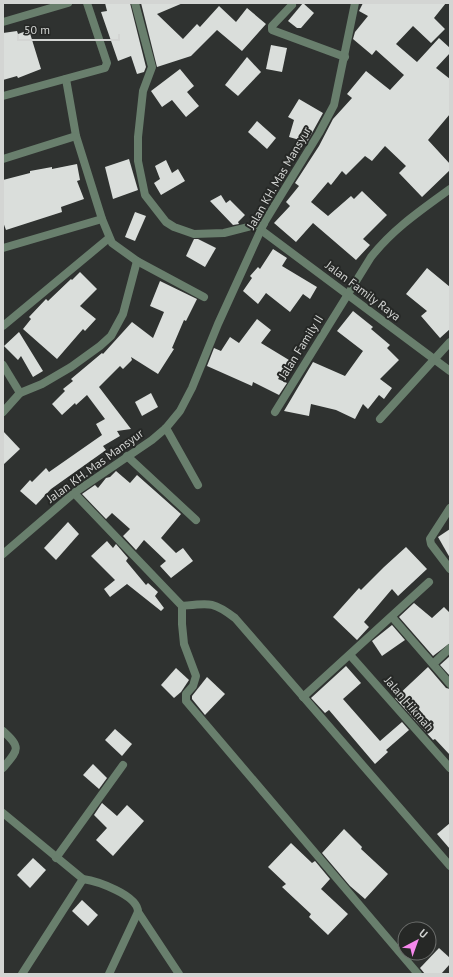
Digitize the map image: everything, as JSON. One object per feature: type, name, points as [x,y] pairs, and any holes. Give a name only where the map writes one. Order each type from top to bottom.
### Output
[{"type":"street","points":[[3,22],[68,3]]},
{"type":"street","points":[[3,96],[105,68],[107,63],[87,3]]},
{"type":"street","points":[[135,3],[152,67],[142,91],[138,137],[138,161],[145,195],[166,222],[174,227],[194,234],[224,233],[263,227]]},
{"type":"street","name":"Jalan KH. Mas Mansyur","points":[[3,554],[74,493],[152,440],[166,428],[180,411],[220,318],[263,227],[329,116],[334,105],[345,57],[354,3]]},
{"type":"street","points":[[292,5],[272,26],[272,30],[345,57]]},
{"type":"street","points":[[66,79],[76,136],[109,238],[115,246],[137,261],[204,297]]},
{"type":"street","points":[[3,158],[76,136]]},
{"type":"street","name":"Jalan Family II","points":[[275,412],[347,294],[384,240],[396,228],[450,189]]},
{"type":"street","points":[[3,248],[102,219]]},
{"type":"street","name":"Jalan Family Raya","points":[[263,227],[347,294],[450,371]]},
{"type":"street","points":[[3,326],[109,238]]},
{"type":"street","points":[[3,412],[20,393],[42,384],[71,367],[111,336],[123,314],[137,261]]},
{"type":"street","points":[[380,419],[450,342]]},
{"type":"street","points":[[3,365],[20,393]]},
{"type":"street","points":[[166,428],[198,486]]},
{"type":"street","points":[[127,456],[196,520]]},
{"type":"street","points":[[74,493],[182,606],[184,644],[196,676],[193,686],[186,694],[186,701],[418,974]]},
{"type":"street","points":[[450,508],[431,536],[430,541],[450,569]]},
{"type":"street","points":[[303,697],[429,582]]},
{"type":"street","points":[[182,606],[208,603],[226,611],[235,618],[450,866]]},
{"type":"street","points":[[392,617],[450,684]]},
{"type":"street","points":[[433,664],[450,648]]},
{"type":"street","name":"Jalan Hikmah","points":[[350,655],[450,768]]},
{"type":"street","points":[[3,732],[15,742],[17,748],[16,752],[3,768]]},
{"type":"street","points":[[56,858],[123,765]]},
{"type":"street","points":[[3,813],[83,879],[96,881],[130,898],[179,974]]},
{"type":"street","points":[[22,974],[83,879]]},
{"type":"street","points":[[110,974],[138,912]]},
{"type":"building","points":[[105,3],[130,3],[146,67],[144,72],[137,74],[131,56],[118,61],[101,12],[107,11]]},
{"type":"building","points":[[141,3],[183,3],[157,14],[183,39],[197,24],[200,27],[219,6],[236,22],[247,8],[266,24],[242,51],[217,30],[191,56],[157,67]]},
{"type":"building","points":[[303,3],[314,13],[301,28],[297,28],[288,21]]},
{"type":"building","points":[[363,3],[446,3],[434,18],[445,29],[431,43],[413,26],[396,44],[417,62],[439,38],[450,48],[450,53],[436,68],[450,79],[450,114],[428,140],[450,164],[450,170],[422,197],[399,173],[406,166],[385,146],[372,161],[365,156],[346,175],[342,171],[331,185],[328,182],[311,202],[328,216],[351,196],[354,199],[362,191],[387,215],[363,239],[370,245],[356,260],[313,223],[296,242],[274,223],[290,206],[286,202],[299,186],[295,183],[319,146],[333,119],[352,98],[347,94],[366,71],[390,90],[404,75],[376,50],[372,55],[353,39],[355,32],[368,16],[359,11]]},
{"type":"building","points":[[29,30],[41,69],[18,78],[17,76],[3,80],[3,33],[17,31],[18,34]]},
{"type":"building","points":[[271,45],[287,48],[282,72],[266,69]]},
{"type":"building","points":[[247,57],[261,72],[238,96],[225,85]]},
{"type":"building","points":[[180,69],[194,86],[187,92],[199,106],[186,117],[172,100],[162,107],[151,91]]},
{"type":"building","points":[[299,99],[323,113],[307,142],[289,137],[294,120],[288,117]]},
{"type":"building","points":[[257,121],[276,138],[267,149],[248,132]]},
{"type":"building","points":[[129,159],[138,190],[113,199],[105,167]]},
{"type":"building","points":[[166,160],[172,173],[178,169],[185,181],[161,195],[154,183],[160,179],[155,166]]},
{"type":"building","points":[[77,164],[80,180],[77,181],[84,199],[61,207],[62,212],[6,230],[3,222],[3,180],[30,173],[30,171],[52,167],[52,169]]},
{"type":"building","points":[[221,195],[226,203],[230,200],[245,215],[238,222],[239,224],[233,225],[210,201]]},
{"type":"building","points":[[135,212],[146,216],[135,241],[125,237]]},
{"type":"building","points":[[194,239],[198,239],[216,248],[205,267],[186,256]]},
{"type":"building","points":[[273,249],[287,258],[282,266],[317,287],[310,299],[303,294],[290,312],[266,293],[258,304],[243,291],[252,278],[250,276],[258,267],[260,269]]},
{"type":"building","points":[[427,268],[450,287],[450,329],[440,338],[421,316],[427,311],[406,294]]},
{"type":"building","points":[[80,272],[97,289],[80,306],[96,319],[85,331],[83,329],[57,359],[23,329],[31,319],[29,317],[46,299],[48,301]]},
{"type":"building","points":[[160,281],[197,299],[186,321],[184,320],[172,348],[174,349],[158,374],[131,357],[132,360],[123,369],[120,366],[99,387],[131,429],[117,431],[120,436],[103,446],[106,450],[51,489],[36,505],[20,491],[30,480],[32,482],[46,468],[49,472],[102,435],[96,424],[105,419],[87,395],[76,405],[75,403],[62,415],[52,404],[65,391],[63,389],[73,381],[71,379],[102,353],[103,354],[132,322],[153,338],[164,312],[150,306]]},
{"type":"building","points":[[353,311],[373,327],[371,329],[390,345],[387,348],[399,360],[380,379],[392,388],[384,399],[379,395],[368,409],[363,404],[355,419],[336,410],[311,404],[309,416],[284,411],[313,362],[345,376],[363,351],[337,331]]},
{"type":"building","points":[[257,319],[271,330],[261,343],[289,360],[278,379],[287,383],[279,395],[253,382],[252,386],[207,366],[214,348],[221,351],[230,337],[239,343]]},
{"type":"building","points":[[19,332],[43,371],[33,377],[21,356],[18,360],[4,346]]},
{"type":"building","points":[[151,393],[158,407],[142,416],[135,402]]},
{"type":"building","points":[[3,431],[20,449],[3,465]]},
{"type":"building","points":[[116,471],[130,483],[137,475],[181,514],[161,538],[176,553],[183,548],[193,561],[171,578],[160,566],[166,561],[144,540],[136,550],[123,536],[130,529],[112,513],[106,519],[82,494],[95,485],[98,488],[106,478],[110,477]]},
{"type":"building","points":[[68,522],[79,534],[56,560],[44,548]]},
{"type":"building","points":[[450,529],[450,558],[438,537]]},
{"type":"building","points":[[107,541],[113,548],[116,544],[128,558],[126,561],[146,585],[148,583],[158,592],[155,596],[164,608],[161,611],[127,584],[110,597],[104,589],[115,580],[91,556]]},
{"type":"building","points":[[406,547],[427,569],[398,596],[392,589],[364,622],[369,627],[357,640],[333,617],[359,588],[361,590]]},
{"type":"building","points":[[414,603],[432,618],[444,607],[450,613],[450,643],[433,656],[399,617]]},
{"type":"building","points":[[392,625],[405,640],[382,656],[372,641]]},
{"type":"building","points":[[450,656],[450,676],[440,665]]},
{"type":"building","points":[[346,666],[361,683],[343,699],[380,741],[402,722],[409,730],[386,750],[388,752],[375,764],[329,710],[325,713],[311,698]]},
{"type":"building","points":[[428,667],[446,688],[450,689],[450,755],[435,739],[433,740],[395,698]]},
{"type":"building","points":[[176,668],[189,680],[181,692],[174,698],[161,685]]},
{"type":"building","points":[[207,677],[225,694],[205,715],[192,699],[192,696]]},
{"type":"building","points":[[115,729],[132,744],[122,756],[105,740]]},
{"type":"building","points":[[93,764],[107,778],[99,789],[83,775]]},
{"type":"building","points":[[102,803],[117,816],[127,805],[144,821],[113,856],[96,840],[107,828],[94,815]]},
{"type":"building","points":[[450,823],[450,849],[437,834]]},
{"type":"building","points":[[344,829],[362,847],[361,849],[388,874],[365,899],[350,886],[322,853]]},
{"type":"building","points":[[291,843],[312,863],[315,861],[330,879],[321,889],[348,914],[328,935],[309,917],[311,914],[282,887],[286,884],[268,867]]},
{"type":"building","points":[[33,858],[46,870],[30,888],[17,875]]},
{"type":"building","points":[[82,900],[98,915],[88,926],[72,911]]},
{"type":"building","points":[[439,948],[450,958],[450,964],[441,974],[425,974],[420,968],[427,961],[437,961],[437,950]]}]
